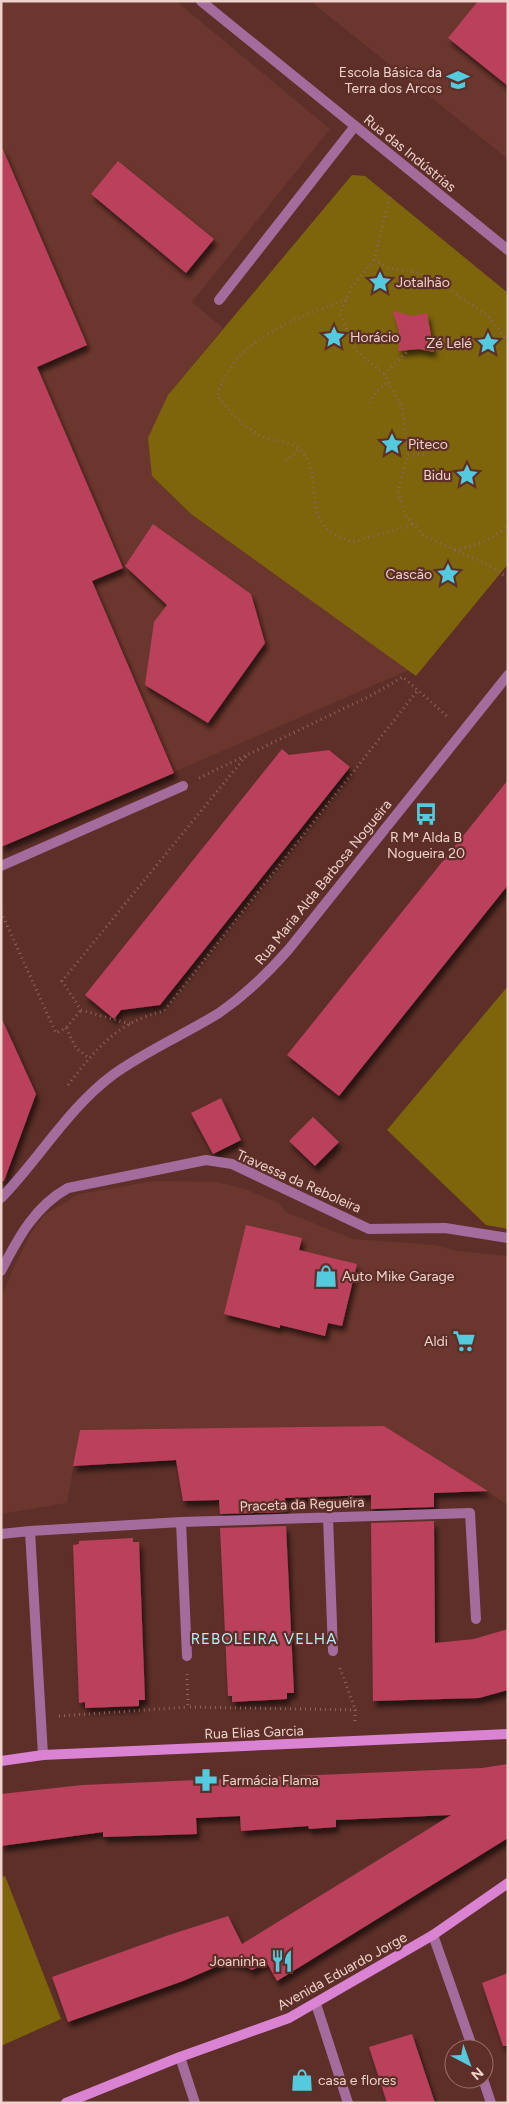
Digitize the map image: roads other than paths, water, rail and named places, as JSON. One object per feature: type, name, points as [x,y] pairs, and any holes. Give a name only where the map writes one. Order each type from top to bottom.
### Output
[{"type":"main road","name":"Rua Elias Garcia","points":[[1,1761],[43,1755],[508,1734]]},
{"type":"main road","name":"Avenida Eduardo Jorge","points":[[66,2103],[289,2018],[433,1935],[508,1883]]},
{"type":"street","name":"Rua das Indústrias","points":[[201,1],[508,250]]},
{"type":"street","points":[[219,300],[355,126]]},
{"type":"street","name":"Rua Maria Alda Barbosa Nogueira","points":[[1,1198],[17,1182],[67,1118],[114,1074],[220,1012],[266,974],[289,949],[508,675]]},
{"type":"street","points":[[1,866],[183,786]]},
{"type":"street","name":"Travessa da Reboleira","points":[[1,1271],[27,1225],[56,1194],[68,1188],[206,1160],[232,1164],[369,1229],[445,1228],[508,1238]]},
{"type":"street","name":"Praceta da Regueira","points":[[1,1534],[181,1522],[470,1513],[476,1619]]},
{"type":"street","points":[[328,1517],[334,1651]]},
{"type":"street","points":[[181,1522],[187,1656]]},
{"type":"street","points":[[30,1531],[43,1755]]},
{"type":"street","points":[[433,1935],[469,2039]]},
{"type":"street","points":[[316,2004],[348,2103]]},
{"type":"street","points":[[180,2058],[195,2103]]},
{"type":"street","points":[[486,2089],[491,2103]]},
{"type":"place","name":"Escola Básica da Terra dos Arcos","points":[[458,80]]},
{"type":"place","name":"Jotalhão","points":[[380,282]]},
{"type":"place","name":"Horácio","points":[[334,337]]},
{"type":"place","name":"Zé Lelé","points":[[488,343]]},
{"type":"place","name":"Piteco","points":[[392,444]]},
{"type":"place","name":"Bidu","points":[[467,475]]},
{"type":"place","name":"Cascão","points":[[448,574]]},
{"type":"place","name":"R Mª Alda B Nogueira 20","points":[[426,814]]},
{"type":"place","name":"Auto Mike Garage","points":[[326,1276]]},
{"type":"place","name":"Aldi","points":[[464,1341]]},
{"type":"place","name":"Farmácia Flama","points":[[206,1780]]},
{"type":"place","name":"Joaninha","points":[[282,1961]]},
{"type":"place","name":"casa e flores","points":[[302,2080]]},
{"type":"district","name":"REBOLEIRA VELHA","points":[[264,1639]]}]
